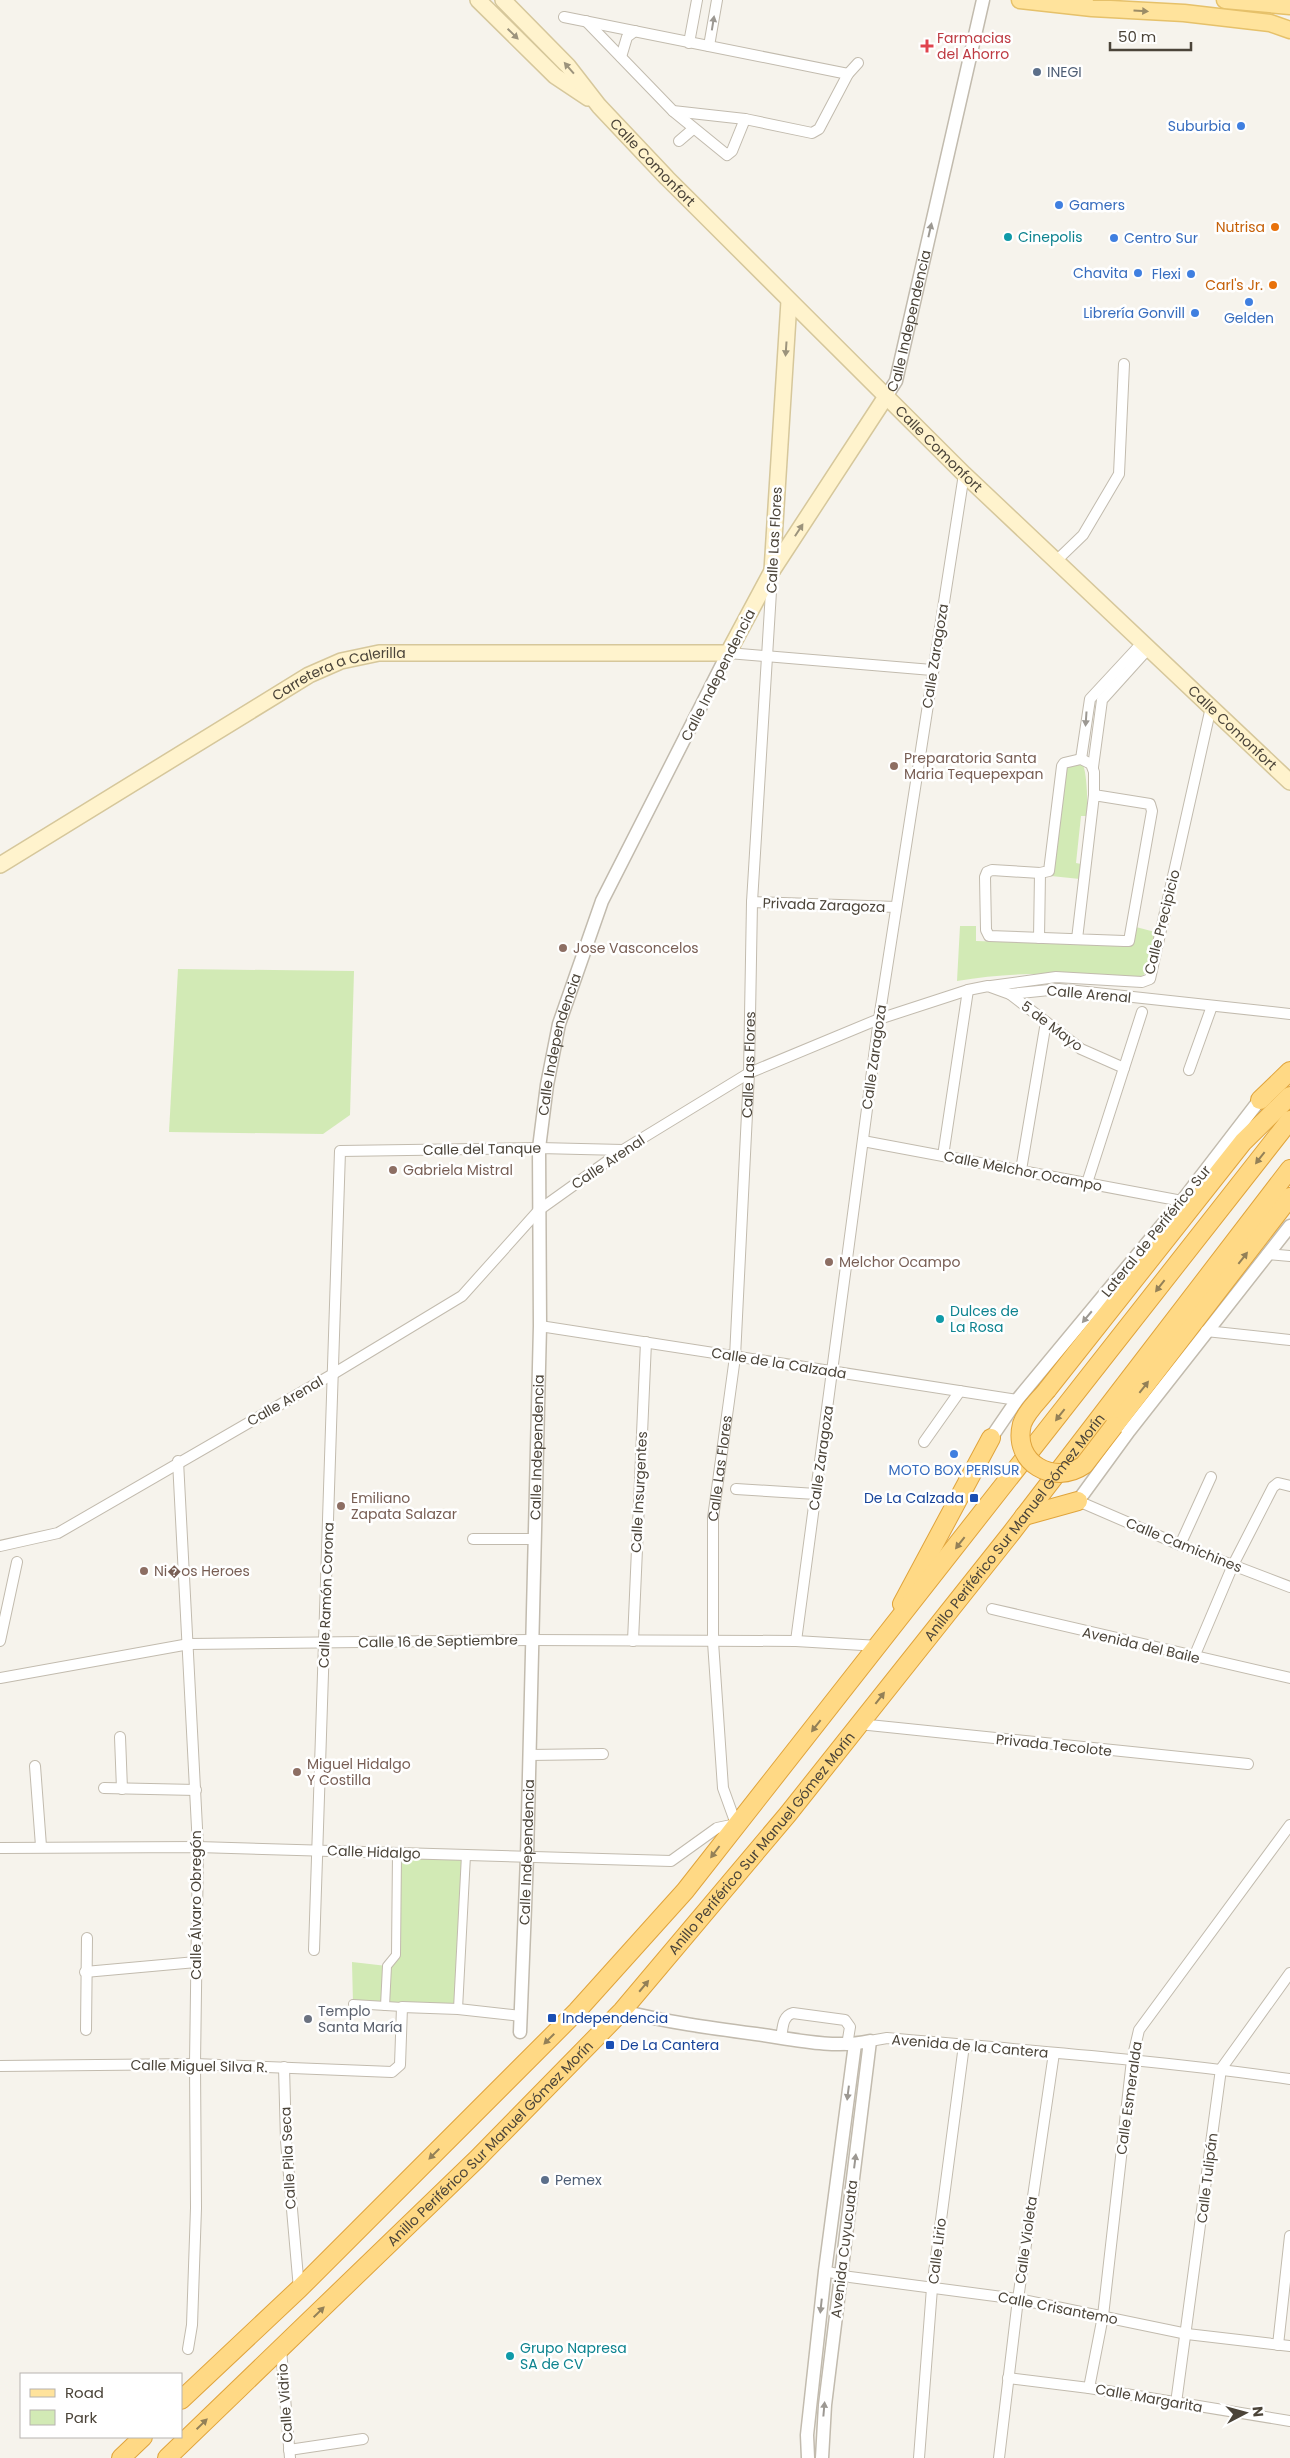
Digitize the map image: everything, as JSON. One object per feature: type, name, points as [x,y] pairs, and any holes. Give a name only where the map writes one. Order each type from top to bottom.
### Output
[{"type":"highway","points":[[1260,1100],[1290,1071]]},
{"type":"highway","points":[[1290,1096],[1243,1142],[1025,1418],[1021,1431],[1022,1444],[1027,1456],[1041,1469],[1060,1474],[1078,1469],[1084,1465],[1290,1197]]},
{"type":"highway","points":[[182,2399],[299,2289],[577,2011],[685,1891],[1290,1120]]},
{"type":"highway","name":"Anillo Periférico Sur Manuel Gómez Morín","points":[[167,2458],[477,2159],[622,2011],[788,1814],[860,1724],[1024,1516],[1290,1170]]},
{"type":"highway","points":[[879,1646],[991,1438]]},
{"type":"highway","points":[[1024,1516],[1078,1501]]},
{"type":"highway","points":[[121,2458],[142,2438]]},
{"type":"main road","name":"Calle Comonfort","points":[[478,0],[555,76],[599,106]]},
{"type":"main road","name":"Calle Comonfort","points":[[503,0],[568,66],[599,106],[789,301],[887,395],[964,474],[1055,562],[1290,782]]},
{"type":"main road","points":[[1020,0],[1092,8],[1184,12],[1270,23],[1290,30]]},
{"type":"main road","points":[[1225,0],[1290,6]]},
{"type":"main road","name":"Calle Las Flores","points":[[772,571],[789,301]]},
{"type":"main road","name":"Calle Independencia","points":[[728,653],[772,571],[887,395]]},
{"type":"main road","name":"Carretera a Calerilla","points":[[0,865],[309,675],[341,661],[379,653],[728,653]]},
{"type":"street","points":[[689,43],[697,0]]},
{"type":"street","points":[[709,46],[717,0]]},
{"type":"street","name":"Calle Independencia","points":[[887,395],[896,380],[983,0]]},
{"type":"street","points":[[564,17],[848,74]]},
{"type":"street","points":[[586,21],[673,111],[692,129],[727,155],[732,151],[744,118]]},
{"type":"street","points":[[621,57],[627,37],[635,31]]},
{"type":"street","points":[[673,111],[744,118],[815,132],[848,74],[858,63]]},
{"type":"street","points":[[679,141],[692,129]]},
{"type":"street","points":[[1055,562],[1083,535],[1119,474],[1124,364]]},
{"type":"street","name":"Calle Zaragoza","points":[[796,1641],[879,1019],[964,474]]},
{"type":"street","name":"Calle Las Flores","points":[[736,1824],[723,1788],[713,1642],[713,1518],[735,1357],[749,1073],[752,902],[772,571]]},
{"type":"street","points":[[1077,939],[1094,795],[1093,767],[1102,700],[1126,674],[1146,646]]},
{"type":"street","points":[[1081,759],[1090,699],[1146,646]]},
{"type":"street","points":[[728,653],[932,670]]},
{"type":"street","name":"Calle Independencia","points":[[520,2032],[527,1857],[540,1326],[539,1148],[547,1085],[559,1024],[602,901],[728,653]]},
{"type":"street","name":"Calle Precipicio","points":[[988,986],[1056,977],[1142,982],[1150,979],[1210,707]]},
{"type":"street","points":[[1093,767],[1081,759],[1068,761],[1062,766],[1048,872],[992,870],[987,872],[985,877],[987,935],[1124,941],[1130,938],[1152,805],[1094,795]]},
{"type":"street","points":[[1038,938],[1040,873]]},
{"type":"street","name":"Privada Zaragoza","points":[[752,902],[896,907]]},
{"type":"street","name":"Calle Arenal","points":[[0,1546],[58,1533],[178,1461],[333,1374],[462,1296],[539,1210],[624,1150],[749,1073],[879,1019],[968,990],[988,986],[1010,994],[1058,989],[1290,1014]]},
{"type":"street","points":[[943,1156],[968,990]]},
{"type":"street","name":"5 de Mayo","points":[[1010,994],[1081,1049],[1124,1068]]},
{"type":"street","points":[[1189,1070],[1212,1006]]},
{"type":"street","points":[[1087,1183],[1142,1012]]},
{"type":"street","points":[[1021,1170],[1046,1022]]},
{"type":"street","name":"Lateral de Periférico Sur","points":[[991,1438],[1018,1400],[1182,1201],[1290,1059]]},
{"type":"street","name":"Calle Melchor Ocampo","points":[[863,1141],[1182,1201]]},
{"type":"street","name":"Calle del Tanque","points":[[340,1150],[539,1148],[624,1150]]},
{"type":"street","name":"Calle Ramón Corona","points":[[314,1950],[340,1150]]},
{"type":"street","points":[[1078,1501],[1206,1331],[1290,1226]]},
{"type":"street","points":[[1267,1254],[1290,1256]]},
{"type":"street","name":"Calle de la Calzada","points":[[540,1326],[1018,1400]]},
{"type":"street","points":[[1206,1331],[1290,1340]]},
{"type":"street","name":"Calle Insurgentes","points":[[633,1641],[646,1342]]},
{"type":"street","points":[[924,1442],[960,1391]]},
{"type":"street","name":"Calle Álvaro Obregón","points":[[178,1461],[189,1644],[198,1847],[195,2064],[196,2208],[192,2325],[188,2349]]},
{"type":"street","points":[[1180,1545],[1211,1477]]},
{"type":"street","points":[[1194,1658],[1232,1565],[1273,1487],[1278,1483],[1290,1486]]},
{"type":"street","points":[[736,1489],[816,1494]]},
{"type":"street","name":"Calle Camichines","points":[[1078,1501],[1180,1545],[1290,1587]]},
{"type":"street","points":[[473,1539],[535,1539]]},
{"type":"street","points":[[0,1641],[17,1562]]},
{"type":"street","name":"Avenida del Baile","points":[[992,1609],[1194,1658],[1290,1678]]},
{"type":"street","name":"Calle 16 de Septiembre","points":[[0,1678],[189,1644],[531,1640],[796,1641],[879,1646]]},
{"type":"street","name":"Privada Tecolote","points":[[860,1724],[1248,1764]]},
{"type":"street","points":[[120,1736],[122,1789]]},
{"type":"street","points":[[529,1755],[603,1754]]},
{"type":"street","points":[[35,1766],[41,1846]]},
{"type":"street","points":[[104,1788],[196,1790]]},
{"type":"street","name":"Calle Hidalgo","points":[[0,1848],[41,1846],[198,1847],[671,1861],[717,1828],[736,1824]]},
{"type":"street","name":"Calle Esmeralda","points":[[1089,2388],[1103,2316],[1132,2060],[1139,2030],[1290,1824]]},
{"type":"street","points":[[386,2006],[387,1966],[396,1955],[397,1853]]},
{"type":"street","points":[[458,2009],[466,1855]]},
{"type":"street","points":[[86,1938],[86,2030]]},
{"type":"street","points":[[85,1972],[196,1962]]},
{"type":"street","name":"Calle Tulipán","points":[[1176,2403],[1187,2334],[1221,2069],[1290,1974]]},
{"type":"street","points":[[353,2004],[458,2009],[521,2016]]},
{"type":"street","name":"Calle Miguel Silva R.","points":[[0,2066],[195,2064],[392,2072],[398,2069],[400,2065],[402,2006]]},
{"type":"street","name":"Avenida de la Cantera","points":[[622,2011],[658,2020],[781,2038],[851,2044],[888,2038],[1221,2069],[1290,2079]]},
{"type":"street","points":[[781,2038],[784,2018],[793,2013],[845,2020],[850,2027],[851,2044]]},
{"type":"street","name":"Avenida Cuyucuata","points":[[822,2458],[825,2405],[870,2040]]},
{"type":"street","name":"Avenida Cuyucuata","points":[[808,2458],[807,2435],[851,2044]]},
{"type":"street","name":"Calle Lirio","points":[[918,2458],[932,2288],[964,2045]]},
{"type":"street","name":"Calle Violeta","points":[[1000,2458],[1018,2299],[1054,2053]]},
{"type":"street","name":"Calle Pila Seca","points":[[284,2067],[286,2141],[299,2289]]},
{"type":"street","points":[[1278,2345],[1290,2241]]},
{"type":"street","name":"Calle Crisantemo","points":[[825,2271],[841,2275],[1018,2299],[1187,2334],[1290,2346]]},
{"type":"street","name":"Calle Vidrio","points":[[281,2349],[289,2454]]},
{"type":"street","name":"Calle Margarita","points":[[1008,2378],[1089,2388],[1290,2421]]},
{"type":"street","points":[[289,2454],[362,2438]]},
{"type":"green space","points":[[1069,764],[1083,765],[1086,782],[1087,816],[1081,816],[1076,863],[1081,864],[1080,879],[1051,876],[1065,768]]},
{"type":"green space","points":[[960,926],[976,926],[976,941],[1132,946],[1136,927],[1155,932],[1146,973],[1141,977],[1026,974],[957,981]]},
{"type":"green space","points":[[178,969],[354,971],[350,1115],[323,1134],[169,1132]]},
{"type":"green space","points":[[397,1853],[466,1855],[458,2009],[353,2004],[352,1962],[387,1966],[396,1955]]},
{"type":"place","name":"Farmacias del Ahorro","points":[[927,46]]},
{"type":"place","name":"INEGI","points":[[1037,72]]},
{"type":"place","name":"Suburbia","points":[[1241,126]]},
{"type":"place","name":"Gamers","points":[[1059,205]]},
{"type":"place","name":"Nutrisa","points":[[1275,227]]},
{"type":"place","name":"Cinepolis","points":[[1008,237]]},
{"type":"place","name":"Centro Sur","points":[[1114,238]]},
{"type":"place","name":"Chavita","points":[[1138,273]]},
{"type":"place","name":"Flexi","points":[[1191,274]]},
{"type":"place","name":"Carl's Jr.","points":[[1273,285]]},
{"type":"place","name":"Gelden","points":[[1249,302]]},
{"type":"place","name":"Librería Gonvill","points":[[1195,313]]},
{"type":"place","name":"Preparatoria Santa Maria Tequepexpan","points":[[894,766]]},
{"type":"place","name":"Jose Vasconcelos","points":[[563,948]]},
{"type":"place","name":"Gabriela Mistral","points":[[393,1170]]},
{"type":"place","name":"Melchor Ocampo","points":[[829,1262]]},
{"type":"place","name":"Dulces de La Rosa","points":[[940,1319]]},
{"type":"place","name":"MOTO BOX PERISUR","points":[[954,1454]]},
{"type":"place","name":"De La Calzada","points":[[974,1498]]},
{"type":"place","name":"Emiliano Zapata Salazar","points":[[341,1506]]},
{"type":"place","name":"Ni�os Heroes","points":[[144,1571]]},
{"type":"place","name":"Miguel Hidalgo Y Costilla","points":[[297,1772]]},
{"type":"place","name":"Independencia","points":[[552,2018]]},
{"type":"place","name":"Templo Santa María","points":[[308,2019]]},
{"type":"place","name":"De La Cantera","points":[[610,2045]]},
{"type":"place","name":"Pemex","points":[[545,2180]]},
{"type":"place","name":"Grupo Napresa SA de CV","points":[[510,2356]]}]
